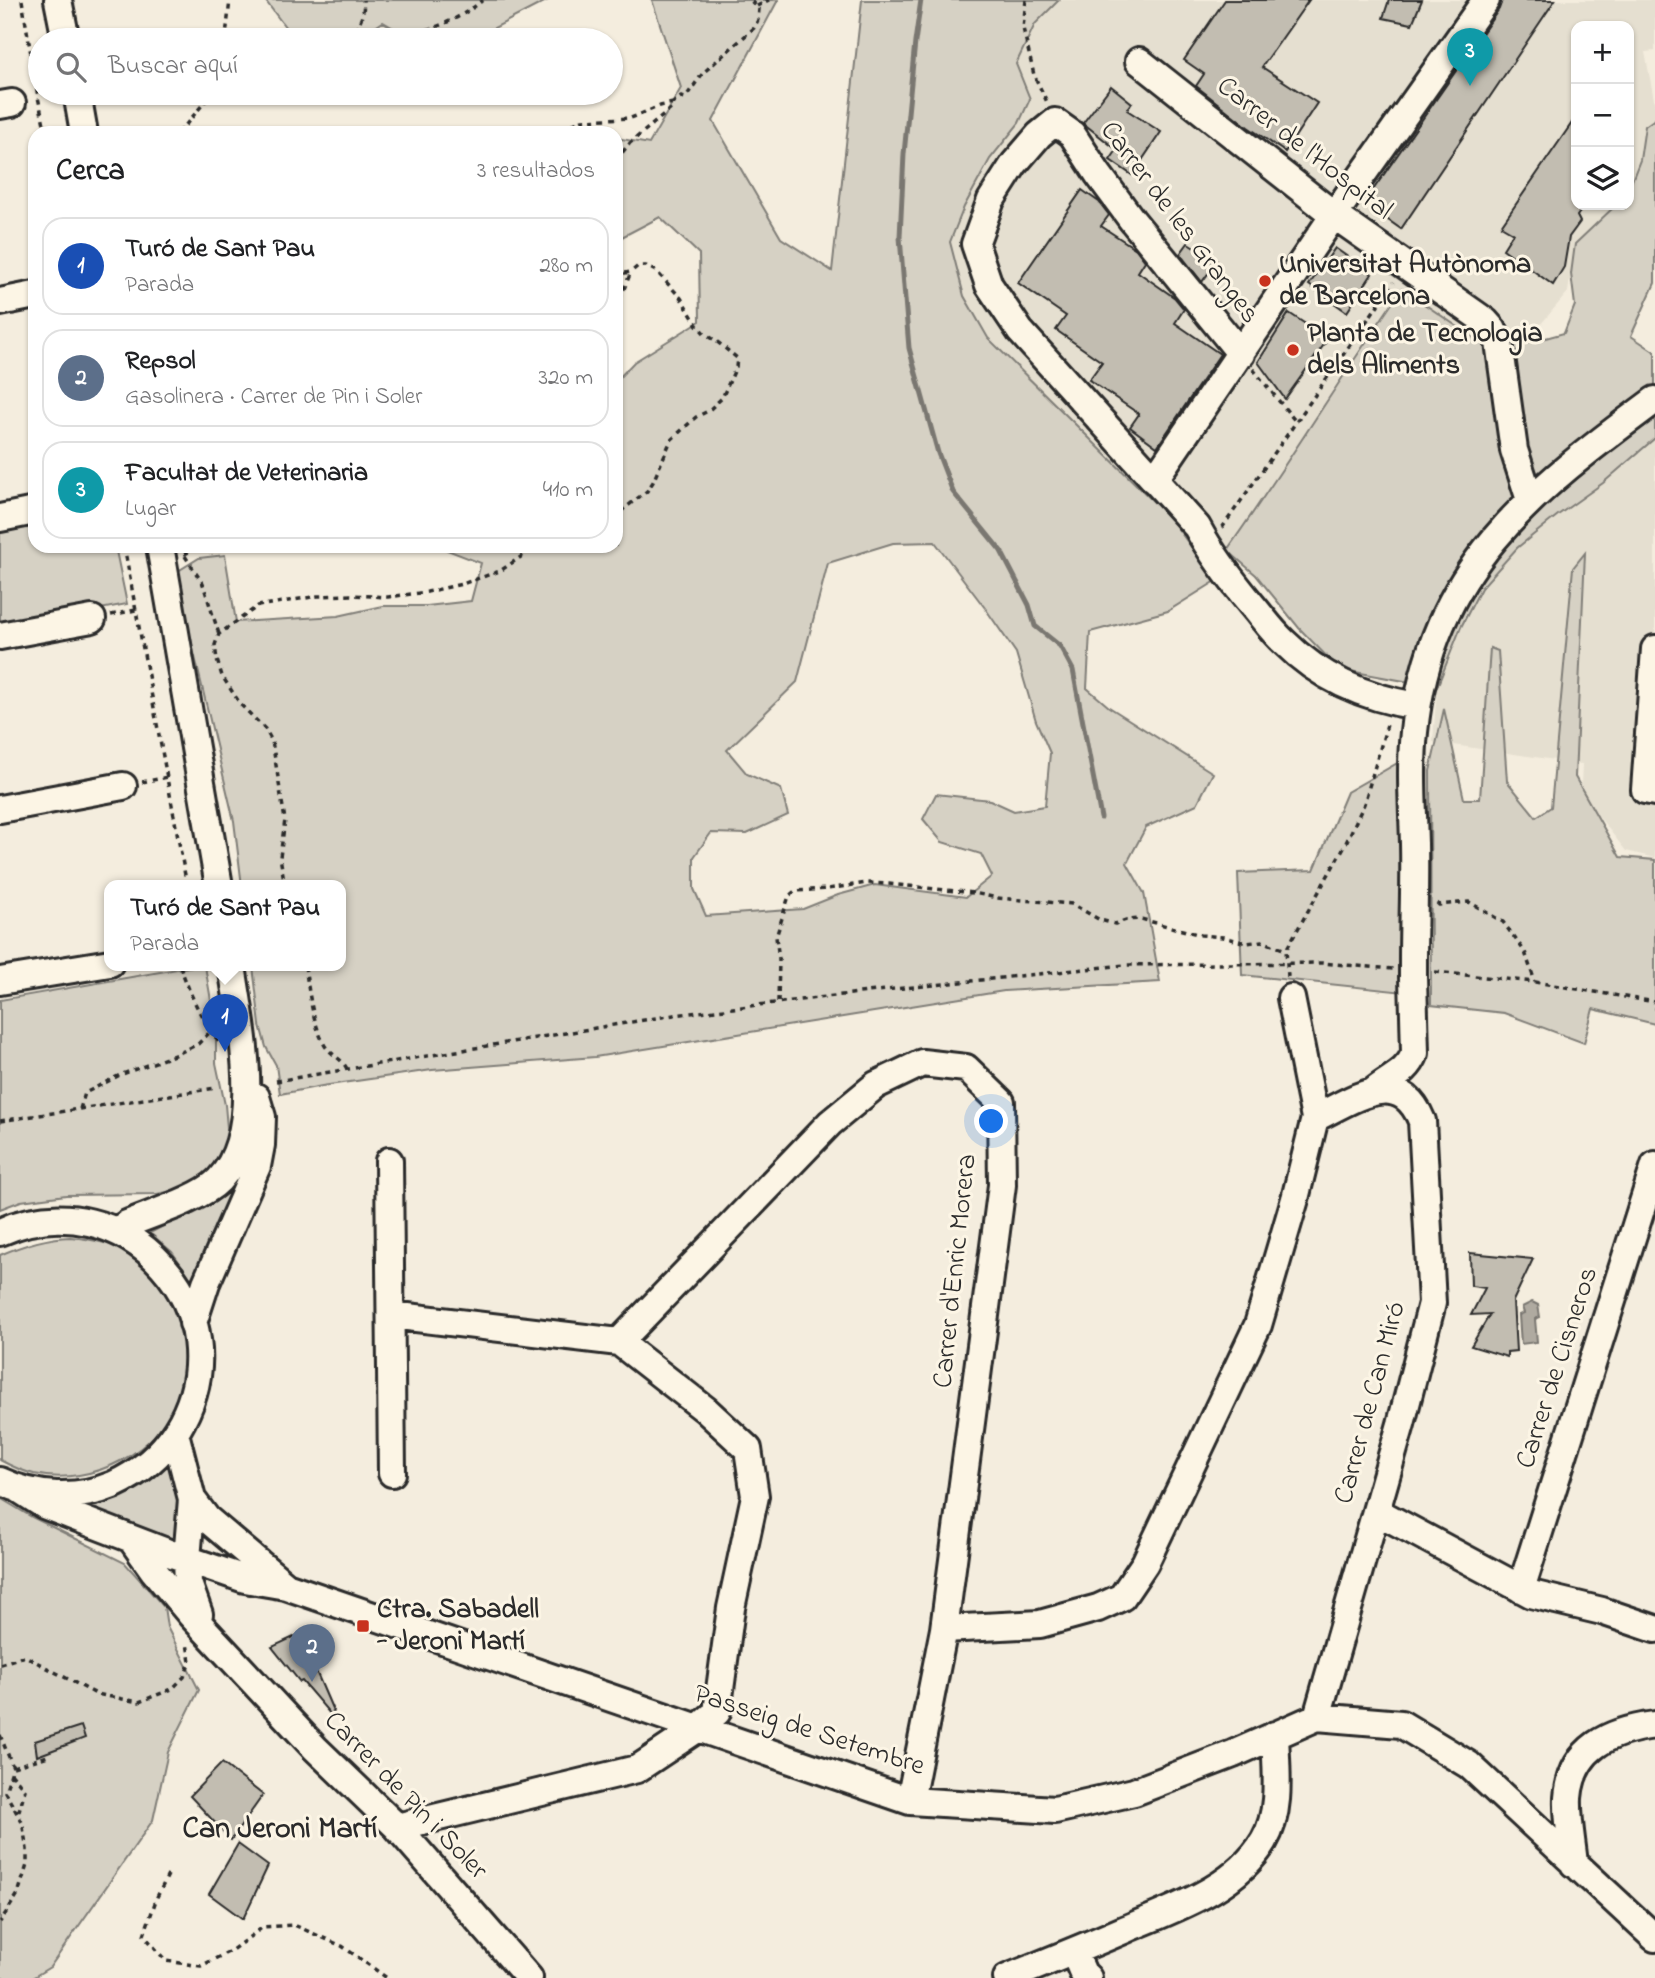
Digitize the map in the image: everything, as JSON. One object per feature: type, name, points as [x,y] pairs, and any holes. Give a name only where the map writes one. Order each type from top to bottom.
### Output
[{"type":"street","points":[[58,0],[64,28]]},
{"type":"street","name":"Carrer de les Granges","points":[[1154,480],[1334,215],[1486,0]]},
{"type":"street","name":"Carrer de l'Hospital","points":[[1139,61],[1334,215],[1476,313],[1493,330],[1501,352],[1514,450],[1530,500]]},
{"type":"street","points":[[79,105],[83,126]]},
{"type":"street","name":"Carrer de les Granges","points":[[1241,354],[1132,220],[1072,134],[1055,122],[1039,135],[1014,164],[991,200],[975,244],[989,285],[1020,331],[1197,527],[1208,548],[1282,641],[1304,661],[1349,688],[1409,705]]},
{"type":"street","points":[[0,302],[28,296]]},
{"type":"street","points":[[1412,971],[1424,895],[1411,767],[1409,705],[1449,605],[1476,561],[1530,500],[1604,438],[1655,401]]},
{"type":"street","points":[[0,518],[28,513]]},
{"type":"street","points":[[161,553],[218,880]]},
{"type":"street","points":[[0,636],[92,619]]},
{"type":"street","points":[[1655,649],[1645,790],[1655,792]]},
{"type":"street","points":[[0,809],[123,786]]},
{"type":"street","points":[[0,981],[104,964]]},
{"type":"street","points":[[193,1323],[206,1283],[257,1166],[261,1145],[261,1117],[244,1050],[233,971]]},
{"type":"street","name":"Carrer de Can Miró","points":[[1372,1093],[1399,1075],[1412,1062],[1415,1053],[1412,971]]},
{"type":"street","points":[[944,1629],[1040,1623],[1098,1608],[1122,1597],[1144,1563],[1258,1325],[1295,1199],[1315,1118],[1291,998]]},
{"type":"street","points":[[117,1231],[127,1224],[198,1195],[218,1182],[232,1162],[246,1118],[244,1050]]},
{"type":"street","name":"Carrer d'Enric Morera","points":[[619,1342],[830,1123],[876,1085],[922,1063],[966,1068],[1001,1102],[1002,1185],[944,1629],[911,1801]]},
{"type":"street","name":"Carrer de Can Miró","points":[[1315,1118],[1372,1093],[1388,1090],[1404,1095],[1416,1107],[1422,1121],[1432,1303],[1401,1424],[1317,1717]]},
{"type":"street","points":[[389,1161],[393,1473]]},
{"type":"street","name":"Carrer de Cisneros","points":[[1521,1589],[1655,1165]]},
{"type":"street","points":[[0,1232],[17,1225],[63,1218],[91,1222],[117,1231],[145,1248],[168,1271],[186,1300],[198,1348],[195,1386],[187,1410],[175,1433],[147,1464],[130,1476],[92,1492],[50,1495],[10,1485]]},
{"type":"street","points":[[391,1315],[619,1342],[706,1410],[748,1449],[755,1496],[731,1608],[718,1712],[637,1769],[397,1827]]},
{"type":"street","name":"Passeig de Setembre","points":[[175,1433],[192,1499],[207,1519],[286,1586]]},
{"type":"street","name":"Passeig de Setembre","points":[[10,1485],[44,1505],[226,1573],[286,1586],[911,1801],[1055,1810],[1134,1792],[1233,1754],[1317,1717]]},
{"type":"street","name":"Carrer de Pin i Soler","points":[[192,1499],[187,1559],[188,1583],[196,1626]]},
{"type":"street","points":[[1376,1511],[1531,1594],[1602,1611],[1655,1629]]},
{"type":"street","name":"Carrer de Pin i Soler","points":[[132,1539],[191,1615],[196,1626],[315,1748],[397,1827],[529,1978]]},
{"type":"street","points":[[196,1626],[206,1588],[217,1576],[226,1573]]},
{"type":"street","points":[[1317,1717],[1401,1724],[1469,1765],[1655,1938]]},
{"type":"street","points":[[1573,1864],[1569,1798],[1574,1774],[1583,1757],[1596,1744],[1613,1734],[1655,1725]]},
{"type":"street","points":[[1007,1978],[1184,1904],[1223,1883],[1245,1866],[1265,1839],[1275,1811],[1275,1735]]},
{"type":"street","points":[[1074,1952],[1088,1978]]},
{"type":"path","points":[[22,0],[28,36]]},
{"type":"path","points":[[227,28],[230,0]]},
{"type":"path","points":[[357,28],[363,16],[363,0]]},
{"type":"path","points":[[429,28],[470,11],[483,0]]},
{"type":"path","points":[[569,126],[582,120],[631,118],[673,103],[681,97],[685,99],[703,73],[754,28],[759,15],[757,6],[750,0]]},
{"type":"path","points":[[757,6],[769,0]]},
{"type":"path","points":[[1026,0],[1023,27],[1034,75],[1055,122]]},
{"type":"path","points":[[623,151],[671,108],[673,103]]},
{"type":"path","points":[[40,105],[44,126]]},
{"type":"path","points":[[187,126],[203,105]]},
{"type":"path","points":[[623,291],[631,272],[638,266],[646,266],[656,271],[681,298],[705,334],[737,358],[736,367],[722,398],[671,440],[647,491],[623,510]]},
{"type":"path","points":[[1208,548],[1405,266]]},
{"type":"path","points":[[623,272],[631,272]]},
{"type":"path","points":[[1241,354],[1296,422]]},
{"type":"path","points":[[125,553],[186,880]]},
{"type":"path","points":[[187,553],[184,554],[203,584],[219,634]]},
{"type":"path","points":[[284,880],[280,857],[285,820],[272,741],[265,729],[241,705],[222,676],[215,645],[219,634],[258,606],[318,596],[388,597],[427,592],[500,571],[527,553]]},
{"type":"path","points":[[1286,964],[1286,950],[1344,847],[1364,804],[1392,710],[1409,705]]},
{"type":"path","points":[[778,1002],[779,959],[776,937],[789,896],[795,891],[867,883],[1072,904],[1100,920],[1115,924],[1141,919],[1201,935],[1247,943],[1262,942],[1286,950]]},
{"type":"path","points":[[1424,895],[1440,905],[1469,902],[1503,922],[1525,952],[1535,982]]},
{"type":"path","points":[[276,1081],[674,1015],[1124,965],[1322,963],[1535,982],[1655,1002]]},
{"type":"path","points":[[182,971],[191,996],[210,1032],[220,1043],[244,1050]]},
{"type":"path","points":[[306,971],[313,1014],[325,1047],[344,1063],[347,1069]]},
{"type":"path","points":[[80,1109],[85,1093],[120,1075],[198,1044],[210,1032]]},
{"type":"path","points":[[0,1121],[216,1088]]},
{"type":"path","points":[[0,1664],[25,1656],[96,1694],[139,1702],[172,1689],[184,1677],[190,1662],[196,1626]]},
{"type":"path","points":[[0,1735],[13,1767],[5,1792],[22,1822],[27,1849],[27,1865],[18,1894],[0,1922]]},
{"type":"path","points":[[13,1767],[51,1755]]},
{"type":"path","points":[[12,1773],[25,1790],[18,1815]]},
{"type":"path","points":[[167,1875],[144,1935],[166,1961],[201,1966],[232,1950],[263,1927],[294,1925],[342,1946],[387,1978]]},
{"type":"shaded area","points":[[265,0],[548,0],[494,28],[393,28],[383,22],[374,28],[286,28]]},
{"type":"shaded area","points":[[652,0],[778,0],[713,121],[781,238],[832,271],[862,0],[1059,0],[1035,24],[1016,64],[1030,99],[1019,123],[990,159],[964,207],[950,242],[964,296],[988,338],[1170,518],[1216,581],[1168,611],[1090,632],[1087,688],[1109,707],[1213,773],[1197,804],[1146,827],[1127,863],[1144,893],[1160,982],[1004,991],[595,1057],[432,1070],[280,1094],[276,1065],[266,1047],[260,1025],[254,971],[346,971],[346,880],[241,880],[234,821],[175,573],[199,558],[225,555],[236,622],[338,616],[383,606],[427,606],[471,601],[481,563],[455,553],[623,553],[623,374],[634,362],[700,321],[699,254],[660,217],[623,236],[623,139],[649,144],[681,88]],"holes":[[[935,542],[1016,653],[1036,721],[1050,753],[1045,806],[1014,811],[990,800],[936,794],[923,819],[942,842],[981,854],[992,876],[966,897],[875,885],[838,895],[803,909],[706,916],[694,889],[694,857],[711,833],[747,834],[788,815],[781,789],[747,774],[727,750],[797,682],[828,563],[893,543]]]},
{"type":"shaded area","name":"Universitat Autònoma de Barcelona","points":[[1059,0],[1655,0],[1655,51],[1645,52],[1655,119],[1645,126],[1640,160],[1634,175],[1634,21],[1571,21],[1571,210],[1611,210],[1575,244],[1568,292],[1524,344],[1480,342],[1402,289],[1351,361],[1261,503],[1227,550],[1198,556],[1170,518],[988,338],[964,296],[950,242],[964,207],[990,159],[1019,123],[1030,99],[1016,64],[1035,24]]},
{"type":"shaded area","points":[[1655,119],[1655,283],[1631,336],[1655,352],[1655,438],[1603,483],[1517,548],[1481,588],[1461,627],[1437,687],[1339,669],[1299,628],[1256,575],[1227,550],[1402,289],[1480,342],[1524,344],[1564,333],[1575,305],[1571,274],[1575,244],[1611,210],[1634,210],[1634,175],[1640,160],[1645,126]]},
{"type":"shaded area","points":[[1655,438],[1655,858],[1626,851],[1589,804],[1581,785],[1582,764],[1433,742],[1437,687],[1461,627],[1481,588],[1517,548],[1603,483]]},
{"type":"shaded area","points":[[28,522],[28,553],[116,553],[127,604],[0,628],[0,527]]},
{"type":"shaded area","points":[[1585,553],[1575,777],[1620,857],[1655,860],[1655,1024],[1593,1009],[1584,1043],[1504,1013],[1431,1005],[1430,771],[1444,709],[1464,799],[1480,799],[1490,648],[1498,651],[1507,781],[1536,817],[1551,807],[1573,568]]},
{"type":"shaded area","points":[[1401,761],[1404,992],[1242,975],[1238,873],[1314,870],[1347,792]]},
{"type":"shaded area","points":[[165,971],[206,971],[216,1029],[216,1063],[225,1105],[228,1139],[219,1161],[204,1178],[183,1189],[157,1194],[66,1195],[21,1201],[0,1209],[0,1000]]},
{"type":"shaded area","points":[[237,1172],[242,1173],[194,1283],[172,1252],[150,1233],[197,1208]]},
{"type":"shaded area","points":[[70,1237],[99,1241],[126,1251],[157,1277],[169,1294],[183,1334],[185,1375],[171,1414],[141,1448],[101,1469],[56,1477],[30,1473],[0,1460],[0,1255],[34,1243]]},
{"type":"shaded area","points":[[1532,1302],[1538,1305],[1540,1317],[1535,1319],[1537,1342],[1521,1344],[1519,1315],[1524,1313],[1522,1307]]},
{"type":"shaded area","points":[[168,1463],[176,1488],[187,1508],[180,1546],[67,1506],[144,1480]]},
{"type":"shaded area","points":[[0,1498],[125,1563],[164,1607],[167,1627],[199,1690],[168,1752],[153,1820],[50,1967],[32,1978],[0,1978]]},
{"type":"building","points":[[1225,0],[1309,0],[1262,67],[1317,103],[1285,152],[1196,86],[1204,74],[1184,60]]},
{"type":"building","points":[[1389,0],[1422,0],[1412,24],[1383,18]]},
{"type":"building","points":[[1502,0],[1555,0],[1401,229],[1364,203],[1499,9]]},
{"type":"building","points":[[1111,86],[1132,103],[1127,110],[1161,132],[1132,175],[1110,160],[1117,150],[1083,123]]},
{"type":"building","points":[[1571,124],[1571,210],[1581,210],[1577,216],[1580,222],[1569,237],[1564,267],[1553,285],[1503,249],[1513,233],[1501,226]]},
{"type":"building","points":[[1082,190],[1099,202],[1109,215],[1101,226],[1136,249],[1145,261],[1138,272],[1175,298],[1184,309],[1175,323],[1220,354],[1157,447],[1130,427],[1139,414],[1089,380],[1102,362],[1056,330],[1066,316],[1018,283]]},
{"type":"building","points":[[1188,243],[1217,261],[1202,282],[1180,254]]},
{"type":"building","points":[[1335,248],[1372,274],[1347,312],[1309,285]]},
{"type":"building","name":"Planta de Tecnologia dels Aliments","points":[[1289,313],[1328,339],[1285,399],[1258,362]]},
{"type":"building","points":[[1470,1253],[1533,1259],[1513,1301],[1516,1351],[1507,1352],[1507,1357],[1471,1346],[1490,1314],[1471,1315],[1485,1288],[1471,1286]]},
{"type":"building","points":[[300,1634],[334,1713],[331,1715],[272,1647]]},
{"type":"building","points":[[81,1726],[85,1738],[37,1756],[35,1741]]},
{"type":"building","points":[[222,1763],[263,1795],[231,1840],[190,1796]]},
{"type":"building","points":[[238,1844],[268,1866],[243,1919],[209,1894]]},
{"type":"waterway","points":[[921,0],[904,154],[900,237],[909,348],[938,453],[953,492],[1001,551],[1029,605],[1035,626],[1060,646],[1073,670],[1101,818]]},
{"type":"place","name":"Facultat de Veterinaria","points":[[1470,86]]},
{"type":"place","name":"Universitat Autònoma de Barcelona","points":[[1265,281]]},
{"type":"place","name":"Planta de Tecnologia dels Aliments","points":[[1293,350]]},
{"type":"place","name":"Turó de Sant Pau","points":[[225,1052]]},
{"type":"place","name":"Ctra. Sabadell - Jeroni Martí","points":[[363,1626]]},
{"type":"place","name":"Repsol","points":[[312,1682]]},
{"type":"district","name":"Can Jeroni Martí","points":[[280,1830]]}]
